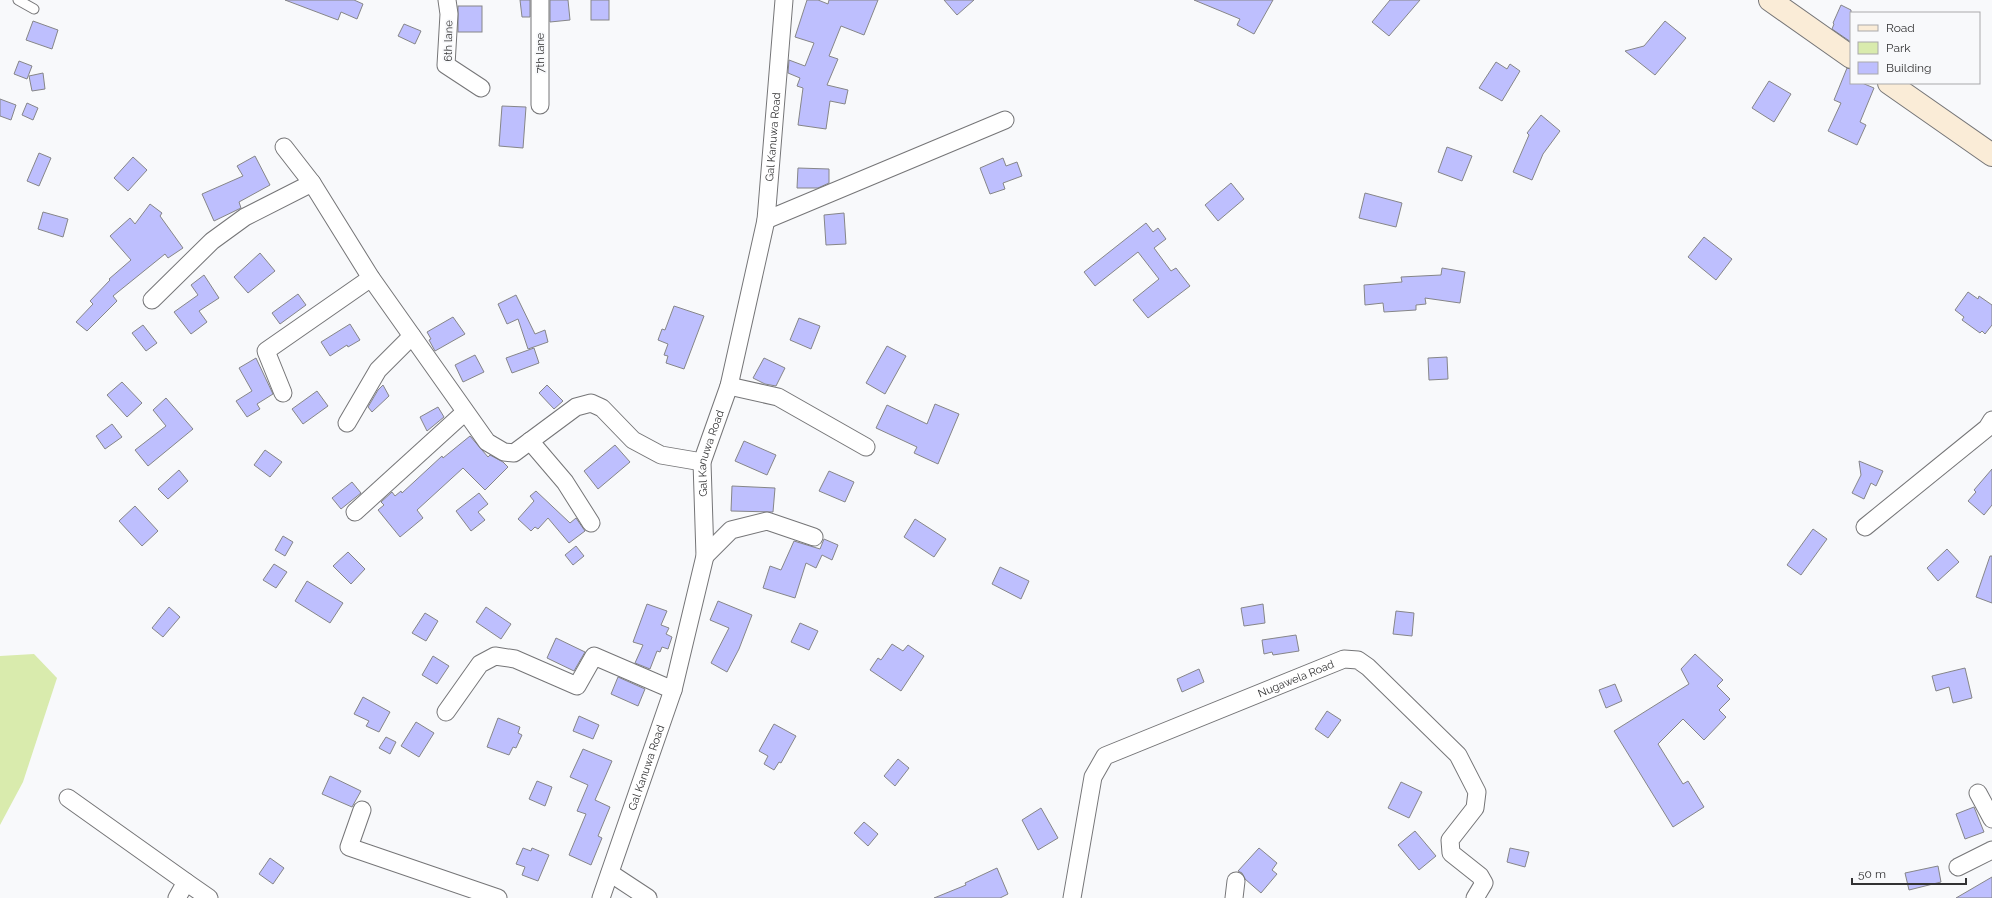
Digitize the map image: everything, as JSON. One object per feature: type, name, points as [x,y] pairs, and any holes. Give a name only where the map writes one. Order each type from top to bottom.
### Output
[{"type":"street","name":"6th lane","points":[[447,0],[449,14],[446,65],[480,88]]},
{"type":"street","name":"7th lane","points":[[540,0],[540,105]]},
{"type":"street","name":"Gal Kanuwa Road","points":[[601,898],[673,690],[705,556],[702,462],[729,386],[766,220],[784,0]]},
{"type":"street","points":[[1770,0],[1850,56]]},
{"type":"street","points":[[1890,84],[1992,155]]},
{"type":"street","points":[[766,220],[1005,120]]},
{"type":"street","points":[[284,147],[312,183],[371,278],[465,412],[488,442],[504,452],[514,453],[576,407],[591,403],[602,408],[633,440],[661,455],[702,462]]},
{"type":"street","points":[[152,300],[212,241],[245,217],[312,183]]},
{"type":"street","points":[[283,393],[266,351],[371,278]]},
{"type":"street","points":[[347,423],[378,370],[412,336]]},
{"type":"street","points":[[729,386],[778,397],[866,447]]},
{"type":"street","points":[[355,512],[465,412]]},
{"type":"street","points":[[1865,527],[1990,427]]},
{"type":"street","points":[[530,441],[565,482],[591,523]]},
{"type":"street","points":[[705,556],[731,530],[767,521],[814,537]]},
{"type":"street","points":[[446,712],[480,664],[495,656],[515,659],[577,686],[594,656],[673,690]]},
{"type":"street","name":"Nugawela Road","points":[[1072,898],[1093,777],[1105,756],[1344,659],[1358,660],[1368,667],[1458,755],[1477,792],[1475,808],[1450,840],[1451,854],[1480,876],[1484,883],[1475,898]]},
{"type":"street","points":[[1978,794],[1992,819]]},
{"type":"street","points":[[68,798],[209,898]]},
{"type":"street","points":[[362,810],[349,847],[498,898]]},
{"type":"street","points":[[1958,868],[1992,850]]},
{"type":"street","points":[[610,872],[648,898]]},
{"type":"street","points":[[1234,898],[1236,881]]},
{"type":"street","points":[[177,898],[186,882]]},
{"type":"lane","points":[[18,0],[34,9]]},
{"type":"green space","points":[[34,654],[57,678],[23,782],[0,825],[0,656]]},
{"type":"building","points":[[285,0],[354,0],[363,4],[357,19],[341,12],[338,20]]},
{"type":"building","points":[[520,0],[530,0],[530,17],[522,17]]},
{"type":"building","points":[[550,0],[568,0],[570,20],[550,22]]},
{"type":"building","points":[[591,0],[609,0],[609,20],[591,20]]},
{"type":"building","points":[[807,0],[818,0],[828,4],[829,0],[878,0],[864,35],[841,26],[829,56],[838,59],[827,85],[848,90],[845,104],[830,101],[826,129],[798,125],[803,88],[797,86],[800,78],[788,73],[789,60],[805,66],[814,43],[795,37]]},
{"type":"building","points":[[944,0],[974,0],[957,15]]},
{"type":"building","points":[[1194,0],[1273,0],[1254,34],[1237,25],[1240,19]]},
{"type":"building","points":[[1390,0],[1420,0],[1389,36],[1372,22]]},
{"type":"building","points":[[1841,5],[1851,10],[1850,41],[1832,29]]},
{"type":"building","points":[[458,6],[482,6],[482,32],[458,32]]},
{"type":"building","points":[[33,21],[58,30],[52,49],[26,40]]},
{"type":"building","points":[[1665,21],[1686,38],[1655,75],[1625,51],[1644,46]]},
{"type":"building","points":[[404,24],[421,31],[415,44],[398,36]]},
{"type":"building","points":[[19,61],[32,66],[27,79],[14,74]]},
{"type":"building","points":[[1496,62],[1507,69],[1510,64],[1520,71],[1502,101],[1479,88]]},
{"type":"building","points":[[1847,68],[1850,69],[1850,84],[1864,84],[1874,88],[1860,122],[1866,125],[1857,145],[1828,131],[1841,103],[1834,100]]},
{"type":"building","points":[[43,73],[45,89],[32,91],[29,76]]},
{"type":"building","points":[[1769,81],[1791,94],[1774,122],[1752,108]]},
{"type":"building","points":[[0,99],[16,105],[11,120],[0,116]]},
{"type":"building","points":[[27,103],[38,108],[33,120],[22,115]]},
{"type":"building","points":[[502,106],[526,107],[523,148],[499,146]]},
{"type":"building","points":[[1541,115],[1560,131],[1543,154],[1532,180],[1513,172],[1529,135],[1527,133]]},
{"type":"building","points":[[1447,147],[1472,156],[1462,181],[1438,172]]},
{"type":"building","points":[[39,153],[51,158],[39,186],[27,181]]},
{"type":"building","points":[[255,156],[270,185],[239,202],[241,208],[214,221],[202,194],[243,176],[237,166]]},
{"type":"building","points":[[133,157],[147,170],[128,191],[114,178]]},
{"type":"building","points":[[1003,158],[1006,166],[1017,162],[1022,176],[1003,183],[1005,189],[990,194],[980,168]]},
{"type":"building","points":[[798,168],[829,169],[829,183],[818,188],[797,188]]},
{"type":"building","points":[[1231,183],[1244,199],[1218,221],[1205,205]]},
{"type":"building","points":[[1365,193],[1402,203],[1396,227],[1359,218]]},
{"type":"building","points":[[150,204],[162,213],[160,216],[183,248],[168,258],[165,254],[113,296],[117,301],[87,331],[76,322],[93,304],[90,301],[110,280],[109,279],[131,260],[110,236],[130,218],[135,224]]},
{"type":"building","points":[[43,212],[68,219],[63,237],[38,229]]},
{"type":"building","points":[[844,213],[846,244],[826,245],[824,215]]},
{"type":"building","points":[[1146,223],[1153,232],[1158,228],[1166,239],[1154,248],[1171,271],[1176,268],[1190,286],[1148,318],[1133,300],[1159,279],[1138,252],[1095,286],[1084,272]]},
{"type":"building","points":[[1704,237],[1732,259],[1716,280],[1688,257]]},
{"type":"building","points":[[260,253],[275,271],[248,293],[234,277]]},
{"type":"building","points":[[1442,268],[1465,272],[1460,303],[1425,298],[1426,304],[1416,305],[1416,310],[1384,312],[1383,303],[1365,305],[1364,285],[1402,282],[1401,277],[1441,275]]},
{"type":"building","points":[[204,275],[219,298],[199,311],[207,322],[191,334],[174,312],[198,295],[191,285]]},
{"type":"building","points":[[1968,292],[1978,299],[1979,296],[1992,305],[1992,325],[1985,334],[1982,331],[1980,333],[1962,320],[1964,317],[1955,310]]},
{"type":"building","points":[[298,294],[306,305],[280,324],[272,313]]},
{"type":"building","points":[[516,295],[535,334],[545,330],[548,342],[528,349],[518,319],[507,324],[498,304]]},
{"type":"building","points":[[674,306],[704,316],[684,369],[666,363],[668,356],[664,355],[668,344],[658,340],[662,329],[665,330]]},
{"type":"building","points":[[453,317],[465,334],[435,351],[429,340],[431,339],[427,332]]},
{"type":"building","points":[[799,318],[820,326],[811,349],[790,340]]},
{"type":"building","points":[[350,324],[360,340],[348,347],[347,345],[330,356],[321,342]]},
{"type":"building","points":[[143,325],[157,343],[146,351],[132,333]]},
{"type":"building","points":[[887,346],[906,356],[885,394],[866,383]]},
{"type":"building","points":[[534,348],[539,363],[512,373],[506,358]]},
{"type":"building","points":[[475,355],[484,372],[463,382],[455,365]]},
{"type":"building","points":[[1447,357],[1448,379],[1429,380],[1428,358]]},
{"type":"building","points":[[256,358],[273,394],[257,404],[260,409],[247,417],[236,401],[252,391],[239,368]]},
{"type":"building","points":[[764,358],[785,368],[776,386],[765,384],[753,378]]},
{"type":"building","points":[[122,382],[142,403],[127,417],[107,395]]},
{"type":"building","points":[[383,385],[389,396],[372,412],[368,407],[378,390]]},
{"type":"building","points":[[547,385],[563,401],[554,409],[539,393]]},
{"type":"building","points":[[317,391],[328,406],[303,424],[292,409]]},
{"type":"building","points":[[166,398],[193,429],[148,466],[135,450],[166,426],[153,410]]},
{"type":"building","points":[[935,404],[959,414],[938,464],[914,453],[917,447],[876,428],[887,405],[927,424]]},
{"type":"building","points":[[438,407],[444,417],[427,431],[420,417]]},
{"type":"building","points":[[112,424],[122,437],[105,449],[96,436]]},
{"type":"building","points":[[470,436],[488,457],[490,455],[503,462],[508,467],[485,490],[463,468],[417,510],[423,518],[400,537],[378,510],[384,505],[381,502],[392,492],[395,496],[401,491],[402,493],[442,456],[443,458]]},
{"type":"building","points":[[744,441],[776,455],[767,475],[735,461]]},
{"type":"building","points":[[615,445],[630,462],[598,489],[584,471]]},
{"type":"building","points":[[265,450],[282,462],[270,477],[254,465]]},
{"type":"building","points":[[1859,461],[1883,471],[1876,486],[1871,483],[1864,499],[1852,493],[1861,475]]},
{"type":"building","points":[[1992,469],[1992,505],[1984,515],[1968,501],[1976,492],[1974,490]]},
{"type":"building","points":[[179,470],[188,481],[168,499],[158,489]]},
{"type":"building","points":[[829,471],[854,482],[845,502],[819,491]]},
{"type":"building","points":[[352,482],[361,493],[341,509],[332,498]]},
{"type":"building","points":[[732,486],[775,488],[773,512],[731,511]]},
{"type":"building","points":[[536,491],[570,523],[576,518],[585,531],[569,543],[548,518],[538,529],[535,527],[531,531],[518,519],[534,501],[530,496]]},
{"type":"building","points":[[479,493],[488,504],[478,512],[485,520],[471,531],[456,511]]},
{"type":"building","points":[[135,506],[158,531],[142,546],[119,521]]},
{"type":"building","points":[[915,519],[946,539],[934,557],[904,537]]},
{"type":"building","points":[[1813,529],[1827,539],[1801,575],[1787,565]]},
{"type":"building","points":[[283,536],[293,542],[285,556],[275,550]]},
{"type":"building","points":[[824,539],[838,545],[832,560],[822,555],[816,568],[806,563],[795,598],[763,588],[770,566],[781,570],[794,541],[820,549]]},
{"type":"building","points":[[576,546],[584,556],[573,565],[565,555]]},
{"type":"building","points":[[1947,549],[1959,562],[1938,581],[1927,568]]},
{"type":"building","points":[[348,552],[365,569],[351,584],[333,566]]},
{"type":"building","points":[[1990,556],[1992,556],[1992,603],[1976,597]]},
{"type":"building","points":[[274,564],[287,572],[276,588],[263,580]]},
{"type":"building","points":[[1000,567],[1029,581],[1021,599],[992,584]]},
{"type":"building","points":[[307,581],[343,603],[330,623],[295,601]]},
{"type":"building","points":[[718,601],[752,615],[739,649],[727,672],[711,663],[729,628],[710,620]]},
{"type":"building","points":[[647,604],[667,611],[661,625],[669,628],[666,634],[672,637],[668,649],[662,647],[660,652],[657,651],[650,669],[635,663],[643,645],[633,642]]},
{"type":"building","points":[[1263,604],[1265,623],[1244,626],[1241,608]]},
{"type":"building","points":[[169,607],[180,617],[163,637],[152,628]]},
{"type":"building","points":[[486,607],[511,624],[501,639],[476,622]]},
{"type":"building","points":[[1396,611],[1414,613],[1412,636],[1393,634]]},
{"type":"building","points":[[425,613],[438,621],[426,641],[412,633]]},
{"type":"building","points":[[800,623],[818,631],[809,650],[791,642]]},
{"type":"building","points":[[1296,635],[1299,651],[1273,655],[1272,652],[1264,654],[1262,640]]},
{"type":"building","points":[[556,638],[585,652],[574,671],[547,658]]},
{"type":"building","points":[[892,644],[903,651],[908,645],[924,656],[901,691],[870,670],[878,658],[881,660]]},
{"type":"building","points":[[1695,654],[1723,680],[1717,686],[1730,699],[1719,710],[1726,717],[1704,740],[1683,719],[1658,744],[1683,784],[1688,781],[1704,807],[1673,827],[1614,731],[1689,684],[1681,669]]},
{"type":"building","points":[[433,656],[449,666],[437,684],[422,675]]},
{"type":"building","points":[[1965,668],[1972,698],[1953,703],[1949,687],[1936,691],[1932,676]]},
{"type":"building","points":[[1199,669],[1204,682],[1182,692],[1177,679]]},
{"type":"building","points":[[618,677],[645,689],[638,706],[611,694]]},
{"type":"building","points":[[1615,684],[1622,701],[1606,708],[1599,690]]},
{"type":"building","points":[[363,697],[390,712],[379,732],[366,726],[369,721],[354,714]]},
{"type":"building","points":[[1327,711],[1341,720],[1328,738],[1315,729]]},
{"type":"building","points":[[579,716],[599,725],[593,739],[573,731]]},
{"type":"building","points":[[498,718],[520,727],[518,733],[522,735],[516,748],[513,747],[509,755],[487,747]]},
{"type":"building","points":[[416,722],[434,733],[419,757],[401,746]]},
{"type":"building","points":[[774,724],[796,736],[781,763],[779,762],[774,770],[764,764],[768,756],[759,751]]},
{"type":"building","points":[[386,737],[396,742],[390,754],[379,748]]},
{"type":"building","points":[[583,749],[612,761],[595,800],[610,807],[598,836],[602,838],[591,865],[569,855],[586,814],[577,811],[588,785],[570,777]]},
{"type":"building","points":[[898,759],[909,768],[895,786],[884,776]]},
{"type":"building","points":[[330,776],[361,791],[352,807],[322,794]]},
{"type":"building","points":[[537,781],[552,787],[545,806],[529,799]]},
{"type":"building","points":[[1401,782],[1422,792],[1409,818],[1388,808]]},
{"type":"building","points":[[1974,807],[1984,832],[1965,839],[1956,814]]},
{"type":"building","points":[[1041,808],[1058,838],[1038,850],[1022,820]]},
{"type":"building","points":[[864,822],[878,834],[868,846],[854,833]]},
{"type":"building","points":[[1415,831],[1436,856],[1419,870],[1398,845]]},
{"type":"building","points":[[523,848],[531,851],[532,848],[549,855],[538,881],[522,875],[525,867],[516,864]]},
{"type":"building","points":[[1259,848],[1277,863],[1272,870],[1277,874],[1261,893],[1245,879],[1242,873],[1238,871]]},
{"type":"building","points":[[1510,848],[1529,852],[1525,867],[1507,862]]},
{"type":"building","points":[[270,858],[284,868],[273,884],[259,874]]},
{"type":"building","points":[[1938,866],[1941,882],[1909,890],[1905,873]]},
{"type":"building","points":[[997,868],[1008,894],[1000,898],[934,898],[966,885],[965,883]]},
{"type":"building","points":[[1992,877],[1992,898],[1956,898]]}]
